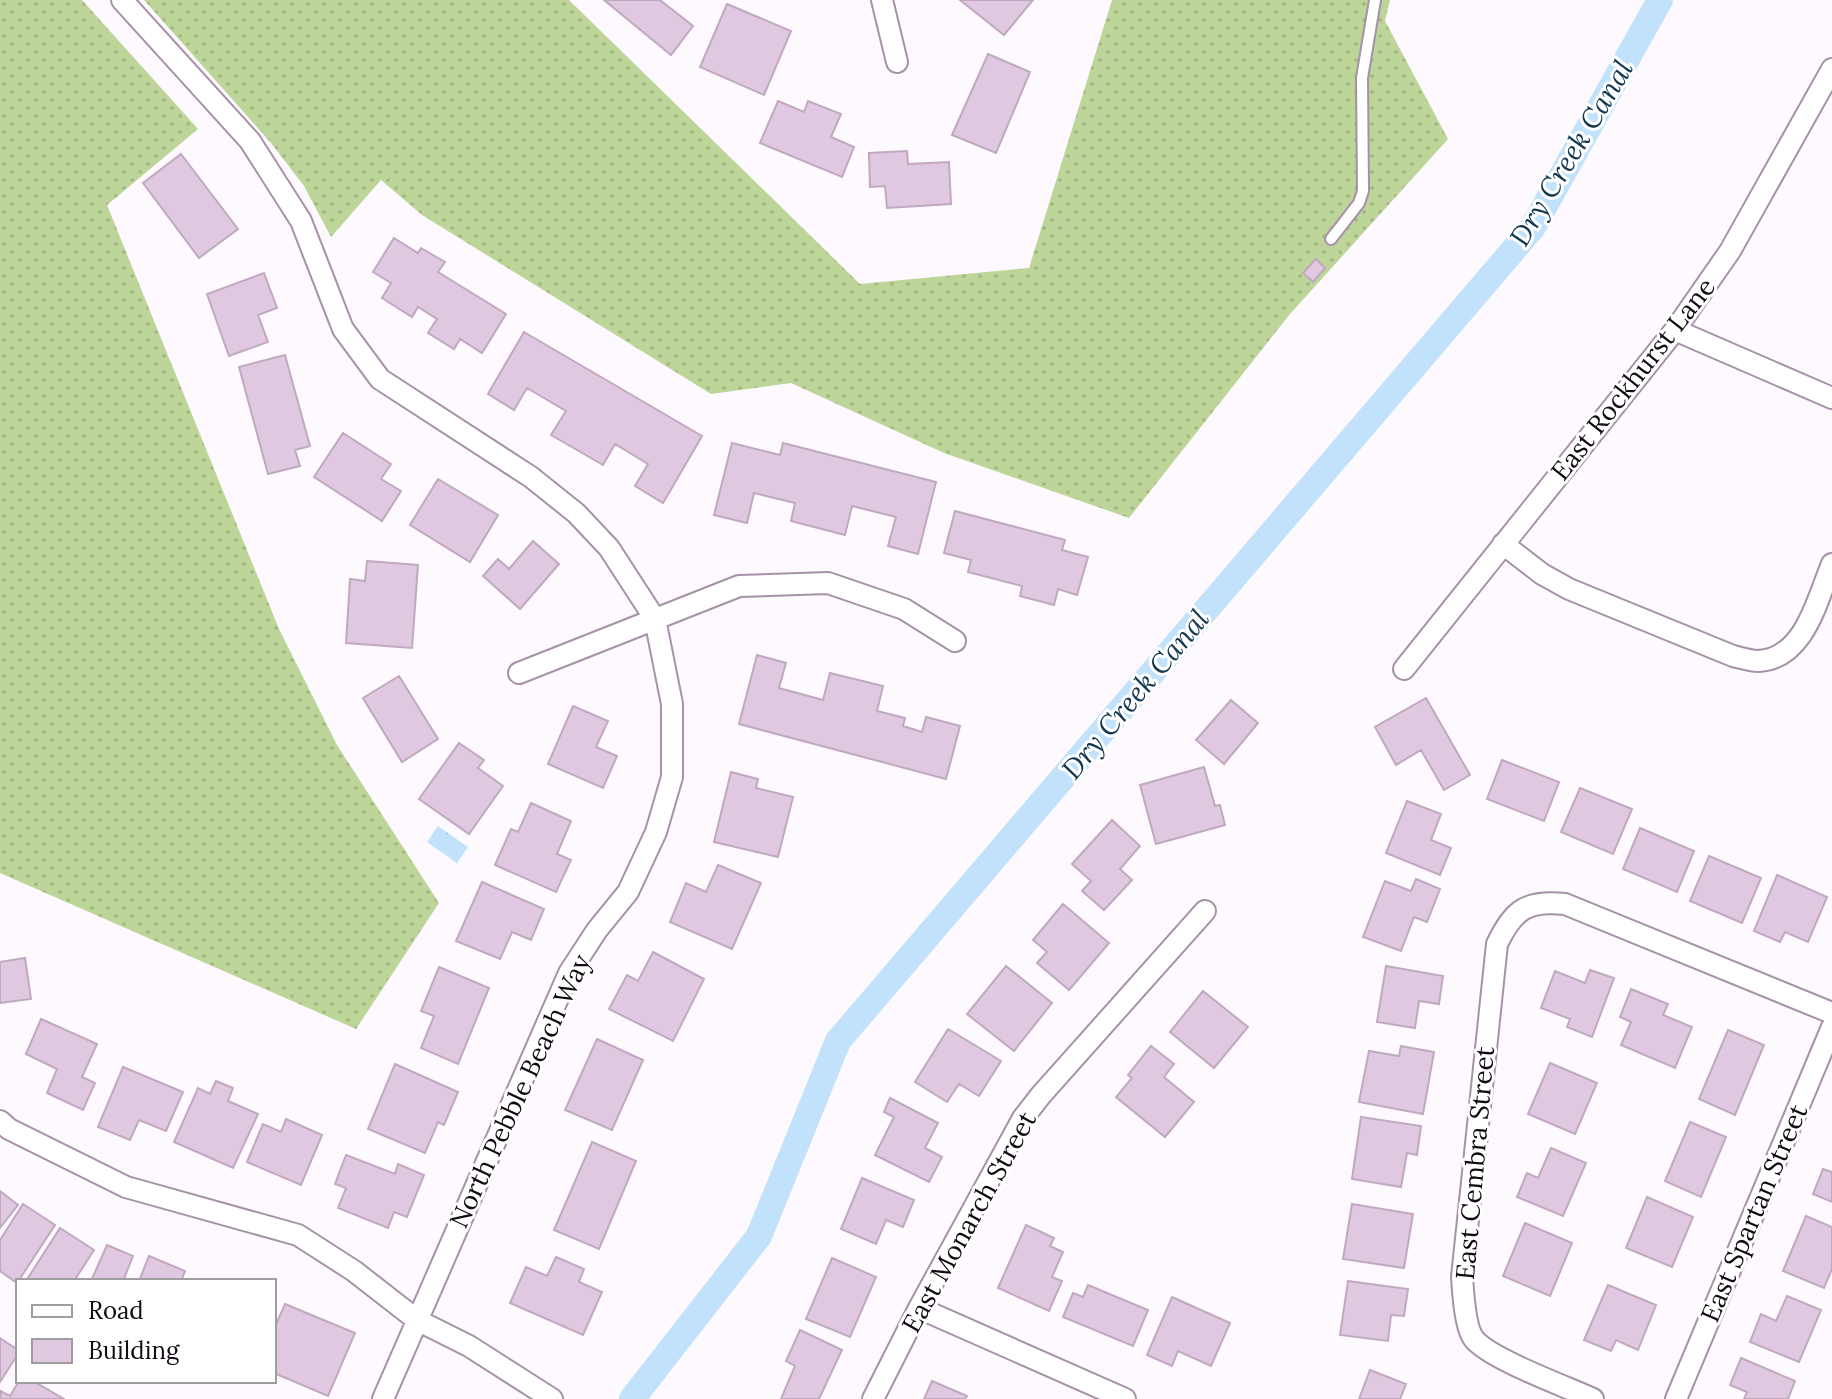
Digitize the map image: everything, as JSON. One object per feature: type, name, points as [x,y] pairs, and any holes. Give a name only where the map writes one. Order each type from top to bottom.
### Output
[{"type":"street","name":"North Pebble Beach Way","points":[[122,0],[250,141],[301,221],[343,329],[380,379],[531,477],[576,513],[609,548],[655,619],[672,704],[672,777],[656,832],[628,892],[597,930],[569,973],[383,1399]]},
{"type":"street","points":[[882,0],[897,62]]},
{"type":"street","name":"East Rockhurst Lane","points":[[1404,669],[1675,330],[1730,251],[1826,94],[1832,69]]},
{"type":"street","points":[[1675,330],[1832,398]]},
{"type":"street","points":[[1503,544],[1542,574],[1569,589],[1733,656],[1758,661],[1777,656],[1794,644],[1804,630],[1832,564]]},
{"type":"street","points":[[519,673],[739,586],[828,583],[904,609],[955,641]]},
{"type":"street","name":"East Cembra Street","points":[[1593,1399],[1501,1359],[1473,1339],[1464,1306],[1462,1277],[1497,944],[1507,924],[1523,908],[1542,902],[1565,904],[1832,1013]]},
{"type":"street","name":"East Monarch Street","points":[[873,1399],[1023,1118],[1205,911]]},
{"type":"street","name":"East Spartan Street","points":[[1676,1399],[1832,1027]]},
{"type":"street","points":[[0,1121],[9,1129],[126,1187],[298,1235],[354,1271],[417,1320],[469,1346],[552,1399]]},
{"type":"street","points":[[919,1308],[1125,1399]]},
{"type":"lane","points":[[1331,239],[1359,203],[1363,191],[1362,78],[1375,0]]},
{"type":"green space","points":[[0,0],[82,0],[198,129],[107,205],[279,629],[337,745],[439,903],[356,1029],[0,873]]},
{"type":"green space","points":[[144,0],[569,0],[860,284],[1029,268],[1112,0],[1390,0],[1385,21],[1448,139],[1290,314],[1129,518],[944,453],[791,383],[711,394],[422,215],[381,180],[331,237],[304,186],[271,143]]},
{"type":"water","points":[[438,826],[468,847],[457,863],[427,842]]},
{"type":"building","points":[[604,0],[660,0],[693,26],[671,55]]},
{"type":"building","points":[[960,0],[1033,0],[1004,35]]},
{"type":"building","points":[[727,4],[791,31],[764,95],[700,67]]},
{"type":"building","points":[[988,54],[1030,72],[996,153],[952,135]]},
{"type":"building","points":[[778,101],[804,112],[808,101],[841,114],[831,137],[854,147],[842,177],[760,143]]},
{"type":"building","points":[[907,151],[908,164],[949,162],[951,204],[887,208],[885,186],[870,187],[869,153]]},
{"type":"building","points":[[181,154],[238,229],[199,258],[143,183]]},
{"type":"building","points":[[394,238],[418,253],[421,248],[445,262],[438,272],[506,314],[482,353],[460,339],[454,349],[428,333],[437,319],[418,307],[412,317],[382,298],[391,283],[373,272]]},
{"type":"building","points":[[1316,259],[1325,268],[1313,282],[1303,273]]},
{"type":"building","points":[[264,273],[277,308],[258,315],[268,342],[229,356],[207,294]]},
{"type":"building","points":[[524,332],[702,436],[663,503],[635,486],[648,464],[615,444],[603,465],[551,435],[566,411],[527,388],[514,410],[488,394]]},
{"type":"building","points":[[285,355],[310,446],[295,450],[300,466],[268,474],[239,367]]},
{"type":"building","points":[[343,433],[391,464],[381,479],[401,491],[382,521],[314,477]]},
{"type":"building","points":[[732,443],[780,455],[783,443],[936,482],[918,554],[888,546],[896,517],[852,506],[845,535],[791,521],[795,503],[754,493],[747,523],[714,515]]},
{"type":"building","points":[[438,479],[498,515],[470,562],[410,525]]},
{"type":"building","points":[[955,511],[1065,540],[1062,550],[1088,557],[1077,595],[1058,589],[1054,605],[1020,596],[1022,586],[968,572],[971,560],[944,553]]},
{"type":"building","points":[[533,541],[559,564],[520,609],[483,576],[498,559],[509,569]]},
{"type":"building","points":[[367,561],[418,565],[412,648],[346,643],[350,579],[365,581]]},
{"type":"building","points":[[757,655],[786,663],[779,688],[823,700],[830,673],[883,686],[877,711],[905,718],[903,726],[922,732],[926,717],[960,726],[946,779],[739,724]]},
{"type":"building","points":[[399,676],[438,739],[402,762],[363,698]]},
{"type":"building","points":[[1426,698],[1470,775],[1444,790],[1421,750],[1396,765],[1375,727]]},
{"type":"building","points":[[1231,700],[1258,723],[1224,764],[1196,740]]},
{"type":"building","points":[[573,706],[608,721],[596,747],[617,756],[603,788],[548,764]]},
{"type":"building","points":[[459,743],[484,760],[478,768],[503,786],[469,834],[419,799]]},
{"type":"building","points":[[1502,760],[1559,782],[1544,821],[1487,799]]},
{"type":"building","points":[[1204,767],[1215,806],[1220,805],[1225,825],[1156,844],[1140,785]]},
{"type":"building","points":[[731,772],[758,779],[756,788],[793,797],[778,857],[714,842]]},
{"type":"building","points":[[1580,788],[1632,809],[1613,854],[1561,832]]},
{"type":"building","points":[[1407,801],[1441,814],[1431,840],[1451,848],[1440,875],[1386,853]]},
{"type":"building","points":[[531,803],[571,821],[557,854],[571,860],[556,892],[495,865],[511,829],[518,832]]},
{"type":"building","points":[[1112,820],[1140,846],[1120,869],[1132,880],[1104,910],[1082,891],[1091,881],[1072,864]]},
{"type":"building","points":[[1640,828],[1694,851],[1677,892],[1623,869]]},
{"type":"building","points":[[1709,856],[1761,878],[1742,923],[1690,901]]},
{"type":"building","points":[[718,865],[761,883],[732,949],[670,922],[686,883],[706,892]]},
{"type":"building","points":[[1777,875],[1827,897],[1808,942],[1785,932],[1780,942],[1754,931]]},
{"type":"building","points":[[1416,879],[1440,889],[1427,922],[1414,917],[1401,951],[1363,937],[1385,881],[1411,891]]},
{"type":"building","points":[[482,882],[544,909],[531,940],[512,932],[500,959],[456,941]]},
{"type":"building","points":[[1063,904],[1109,943],[1069,990],[1037,963],[1047,952],[1033,940]]},
{"type":"building","points":[[653,952],[704,979],[673,1041],[609,1009],[627,975],[638,981]]},
{"type":"building","points":[[25,958],[31,999],[0,1003],[0,962]]},
{"type":"building","points":[[1006,966],[1052,1003],[1014,1051],[967,1014]]},
{"type":"building","points":[[1386,966],[1443,976],[1439,1004],[1419,1001],[1415,1028],[1377,1022]]},
{"type":"building","points":[[439,967],[489,988],[458,1064],[421,1048],[434,1016],[421,1011]]},
{"type":"building","points":[[1590,970],[1614,978],[1592,1037],[1567,1027],[1570,1019],[1541,1008],[1555,971],[1585,983]]},
{"type":"building","points":[[1631,989],[1668,1004],[1663,1015],[1692,1027],[1675,1068],[1621,1045],[1631,1022],[1620,1017]]},
{"type":"building","points":[[1203,991],[1248,1027],[1214,1068],[1170,1032]]},
{"type":"building","points":[[41,1019],[97,1044],[82,1077],[95,1083],[83,1110],[47,1093],[57,1069],[26,1054]]},
{"type":"building","points":[[948,1029],[1001,1061],[979,1096],[959,1084],[947,1102],[915,1082]]},
{"type":"building","points":[[1728,1030],[1764,1045],[1735,1115],[1699,1099]]},
{"type":"building","points":[[597,1039],[643,1060],[612,1130],[565,1110]]},
{"type":"building","points":[[1151,1046],[1174,1064],[1164,1077],[1194,1102],[1165,1137],[1116,1097],[1132,1078],[1128,1075]]},
{"type":"building","points":[[1401,1046],[1434,1052],[1423,1114],[1359,1102],[1369,1051],[1399,1056]]},
{"type":"building","points":[[1550,1063],[1597,1083],[1575,1134],[1528,1114]]},
{"type":"building","points":[[395,1064],[458,1092],[444,1125],[438,1122],[425,1153],[368,1129]]},
{"type":"building","points":[[123,1067],[183,1092],[166,1131],[139,1120],[130,1140],[98,1127]]},
{"type":"building","points":[[216,1081],[233,1088],[228,1101],[258,1114],[233,1168],[174,1142],[198,1088],[210,1094]]},
{"type":"building","points":[[890,1098],[938,1123],[925,1148],[942,1157],[929,1182],[875,1155],[894,1117],[884,1112]]},
{"type":"building","points":[[1361,1117],[1421,1126],[1417,1155],[1407,1153],[1401,1187],[1352,1179]]},
{"type":"building","points":[[286,1119],[322,1135],[301,1185],[247,1162],[263,1124],[281,1132]]},
{"type":"building","points":[[1690,1122],[1726,1137],[1701,1197],[1665,1181]]},
{"type":"building","points":[[592,1142],[636,1161],[599,1249],[554,1230]]},
{"type":"building","points":[[1551,1148],[1586,1163],[1563,1216],[1517,1197],[1527,1173],[1538,1178]]},
{"type":"building","points":[[346,1155],[395,1174],[398,1164],[424,1175],[407,1217],[394,1212],[388,1228],[338,1208],[346,1188],[335,1184]]},
{"type":"building","points":[[1823,1169],[1832,1172],[1832,1202],[1813,1194]]},
{"type":"building","points":[[862,1178],[914,1200],[903,1227],[886,1220],[876,1244],[841,1229]]},
{"type":"building","points":[[0,1191],[18,1205],[0,1228]]},
{"type":"building","points":[[1647,1197],[1693,1217],[1672,1267],[1626,1248]]},
{"type":"building","points":[[23,1204],[55,1225],[16,1282],[0,1271],[0,1240]]},
{"type":"building","points":[[1352,1204],[1413,1214],[1404,1268],[1343,1259]]},
{"type":"building","points":[[1806,1216],[1832,1227],[1832,1269],[1824,1288],[1783,1271]]},
{"type":"building","points":[[1525,1223],[1572,1243],[1550,1296],[1503,1276]]},
{"type":"building","points":[[1026,1225],[1054,1238],[1050,1246],[1063,1252],[1052,1277],[1062,1281],[1049,1311],[998,1288]]},
{"type":"building","points":[[60,1228],[94,1250],[75,1279],[27,1279]]},
{"type":"building","points":[[107,1245],[133,1256],[124,1279],[92,1279]]},
{"type":"building","points":[[149,1256],[185,1271],[182,1279],[140,1279]]},
{"type":"building","points":[[556,1257],[584,1269],[579,1282],[602,1292],[583,1335],[510,1303],[526,1267],[547,1276]]},
{"type":"building","points":[[832,1258],[876,1277],[850,1337],[806,1319]]},
{"type":"building","points":[[1348,1281],[1408,1289],[1404,1316],[1391,1315],[1388,1341],[1340,1335]]},
{"type":"building","points":[[1088,1285],[1148,1310],[1133,1346],[1063,1317],[1073,1293],[1083,1297]]},
{"type":"building","points":[[1608,1285],[1656,1305],[1638,1350],[1616,1340],[1611,1351],[1584,1340]]},
{"type":"building","points":[[1787,1296],[1821,1310],[1799,1362],[1750,1342],[1761,1314],[1776,1321]]},
{"type":"building","points":[[1172,1297],[1230,1323],[1211,1366],[1178,1351],[1172,1366],[1147,1355]]},
{"type":"building","points":[[285,1304],[355,1333],[328,1396],[276,1374],[276,1324]]},
{"type":"building","points":[[800,1330],[842,1350],[819,1399],[781,1399],[795,1366],[786,1361]]},
{"type":"building","points":[[0,1338],[16,1349],[16,1357],[0,1382]]},
{"type":"building","points":[[1741,1358],[1795,1381],[1788,1399],[1744,1399],[1747,1392],[1730,1385]]},
{"type":"building","points":[[1370,1370],[1406,1384],[1400,1399],[1359,1399]]},
{"type":"building","points":[[932,1381],[967,1396],[965,1399],[924,1399]]},
{"type":"building","points":[[18,1383],[36,1383],[64,1399],[0,1399],[1,1391],[10,1396]]},
{"type":"waterway","name":"Dry Creek Canal","points":[[632,1399],[759,1236],[838,1041],[1533,227],[1660,0]]}]
